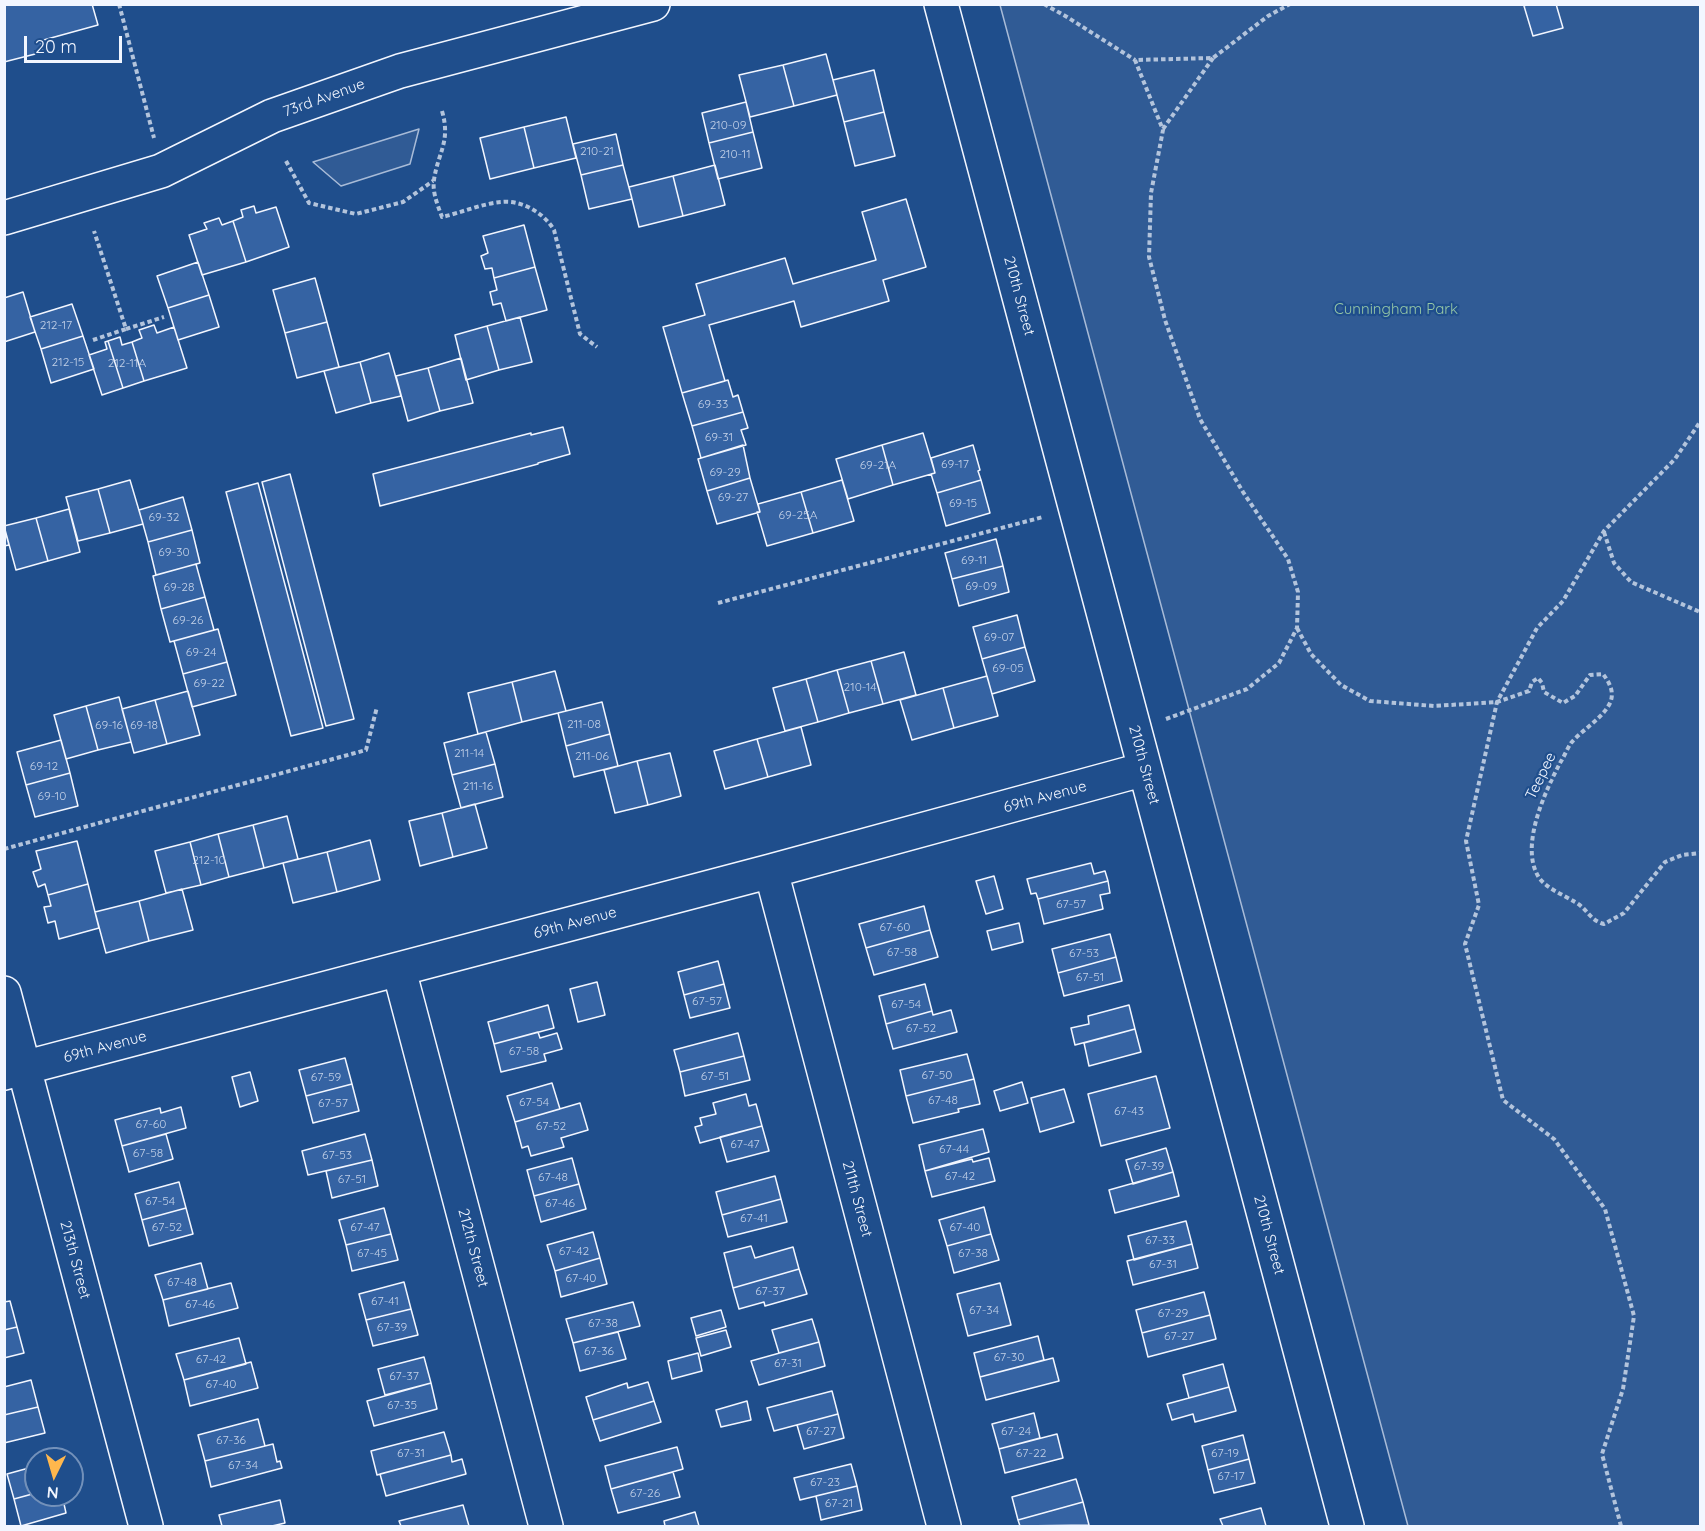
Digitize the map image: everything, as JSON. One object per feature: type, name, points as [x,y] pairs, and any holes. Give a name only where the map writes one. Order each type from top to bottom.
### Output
[{"type":"street","name":"73rd Avenue","points":[[4,218],[161,171],[272,116],[400,71],[653,4]]},
{"type":"street","name":"210th Street","points":[[941,4],[1347,1527]]},
{"type":"street","name":"69th Avenue","points":[[15,1070],[771,872],[1145,769]]},
{"type":"street","name":"211th Street","points":[[771,872],[944,1527]]},
{"type":"street","name":"212th Street","points":[[399,970],[546,1527]]},
{"type":"street","name":"213th Street","points":[[4,993],[15,1070],[146,1527]]},
{"type":"path","points":[[119,4],[161,171]]},
{"type":"path","points":[[1044,4],[1135,60],[1213,58]]},
{"type":"path","points":[[1134,729],[1247,689],[1279,663],[1297,628],[1298,592],[1288,559],[1200,419],[1165,320],[1149,256],[1151,193],[1163,130],[1213,58],[1268,16],[1290,4]]},
{"type":"path","points":[[1135,60],[1163,130]]},
{"type":"path","points":[[442,111],[446,138],[433,181],[442,217],[501,201],[518,203],[539,213],[549,221],[554,230],[580,334],[597,347]]},
{"type":"path","points":[[286,161],[309,203],[356,214],[403,201],[433,181]]},
{"type":"path","points":[[94,231],[126,329]]},
{"type":"path","points":[[93,340],[164,317]]},
{"type":"path","points":[[1621,1527],[1602,1454],[1623,1389],[1634,1316],[1605,1209],[1554,1139],[1503,1100],[1465,944],[1479,905],[1466,841],[1497,702],[1537,628],[1563,601],[1604,531],[1675,459],[1701,422]]},
{"type":"path","points":[[718,603],[1076,509]]},
{"type":"path","points":[[1604,531],[1614,563],[1631,582],[1701,612]]},
{"type":"path","points":[[1297,628],[1311,654],[1341,686],[1370,701],[1434,706],[1497,702]]},
{"type":"path","name":"Teepee","points":[[1497,702],[1529,691],[1532,682],[1538,678],[1544,692],[1563,703],[1575,696],[1590,675],[1603,674],[1611,685],[1610,702],[1596,720],[1571,744],[1537,812],[1531,861],[1539,879],[1562,896],[1578,903],[1594,921],[1604,924],[1624,913],[1665,862],[1682,855],[1701,852]]},
{"type":"path","points":[[4,849],[366,750],[377,707]]},
{"type":"shaded area","name":"Cunningham Park","points":[[1000,5],[1700,5],[1700,1526],[1408,1526]]},
{"type":"shaded area","points":[[419,129],[410,164],[341,186],[313,162]]},
{"type":"building","points":[[4,4],[92,4],[98,25],[40,41],[43,52],[4,62]]},
{"type":"building","points":[[1556,4],[1563,28],[1533,36],[1524,6]]},
{"type":"building","points":[[826,54],[837,95],[794,106],[783,65]]},
{"type":"building","points":[[783,65],[794,106],[750,117],[739,75]]},
{"type":"building","points":[[874,70],[884,112],[844,122],[833,80]]},
{"type":"building","points":[[746,102],[753,132],[709,143],[702,113]]},
{"type":"building","points":[[884,112],[895,156],[855,166],[844,122]]},
{"type":"building","points":[[566,117],[576,158],[534,168],[524,127]]},
{"type":"building","points":[[524,127],[534,168],[490,179],[480,138]]},
{"type":"building","points":[[753,132],[762,168],[718,179],[709,143]]},
{"type":"building","points":[[616,134],[623,165],[581,175],[573,144]]},
{"type":"building","points":[[623,165],[632,199],[589,209],[581,175]]},
{"type":"building","points":[[715,165],[725,205],[683,216],[673,176]]},
{"type":"building","points":[[673,176],[683,216],[639,227],[629,187]]},
{"type":"building","points":[[906,199],[926,267],[883,280],[889,301],[801,327],[794,301],[709,325],[725,381],[682,393],[663,327],[705,315],[696,284],[785,258],[793,284],[876,260],[862,212]]},
{"type":"building","points":[[254,206],[256,213],[276,207],[289,247],[246,262],[233,221],[243,217],[241,210]]},
{"type":"building","points":[[219,218],[222,225],[233,221],[246,262],[202,275],[189,235],[207,229],[204,223]]},
{"type":"building","points":[[524,225],[535,267],[494,278],[492,268],[485,269],[481,256],[488,253],[483,236]]},
{"type":"building","points":[[198,262],[209,295],[168,308],[157,276]]},
{"type":"building","points":[[535,267],[547,310],[506,321],[501,303],[493,305],[490,292],[497,290],[494,278]]},
{"type":"building","points":[[315,278],[327,322],[285,333],[273,290]]},
{"type":"building","points":[[23,292],[35,332],[4,342],[4,298]]},
{"type":"building","points":[[209,295],[219,327],[178,340],[168,308]]},
{"type":"building","points":[[72,304],[83,336],[41,349],[30,317]]},
{"type":"building","points":[[520,317],[532,362],[499,370],[487,326]]},
{"type":"building","points":[[327,322],[339,367],[297,378],[285,333]]},
{"type":"building","points":[[154,325],[157,333],[174,327],[187,368],[144,381],[132,342],[142,338],[139,330]]},
{"type":"building","points":[[487,326],[499,370],[466,380],[455,335]]},
{"type":"building","points":[[83,336],[94,369],[51,383],[41,349]]},
{"type":"building","points":[[120,337],[122,345],[132,342],[144,381],[123,388],[108,341]]},
{"type":"building","points":[[108,341],[123,388],[102,395],[89,355],[107,349],[105,342]]},
{"type":"building","points":[[389,353],[401,396],[371,403],[360,362]]},
{"type":"building","points":[[461,358],[473,403],[440,411],[428,368]]},
{"type":"building","points":[[360,362],[371,403],[336,413],[324,371]]},
{"type":"building","points":[[428,368],[440,411],[408,421],[396,376]]},
{"type":"building","points":[[728,380],[733,397],[738,395],[743,412],[692,426],[682,393]]},
{"type":"building","points":[[743,412],[748,428],[741,430],[746,445],[701,458],[692,426]]},
{"type":"building","points":[[563,427],[570,454],[380,506],[373,474],[531,433],[531,435]]},
{"type":"building","points":[[923,433],[935,473],[893,485],[882,445]]},
{"type":"building","points":[[743,445],[750,478],[707,491],[698,459]]},
{"type":"building","points":[[882,445],[893,485],[848,499],[836,459]]},
{"type":"building","points":[[973,445],[981,480],[937,493],[931,474],[935,473],[931,458]]},
{"type":"building","points":[[290,474],[354,719],[326,726],[262,482]]},
{"type":"building","points":[[750,478],[760,512],[717,524],[707,491]]},
{"type":"building","points":[[130,480],[143,524],[110,533],[98,489]]},
{"type":"building","points":[[842,480],[854,521],[813,533],[801,492]]},
{"type":"building","points":[[981,480],[990,513],[946,526],[937,493]]},
{"type":"building","points":[[258,483],[323,728],[291,736],[226,492]]},
{"type":"building","points":[[98,489],[110,533],[78,541],[66,497]]},
{"type":"building","points":[[801,492],[813,533],[767,546],[757,512],[760,512],[758,504]]},
{"type":"building","points":[[183,497],[192,530],[148,542],[139,510]]},
{"type":"building","points":[[69,509],[80,552],[48,561],[36,518]]},
{"type":"building","points":[[36,518],[48,561],[16,570],[4,526]]},
{"type":"building","points":[[4,527],[9,545],[4,546]]},
{"type":"building","points":[[192,530],[200,563],[156,575],[148,542]]},
{"type":"building","points":[[996,539],[1003,566],[952,579],[945,553]]},
{"type":"building","points":[[196,564],[205,597],[161,609],[153,576]]},
{"type":"building","points":[[1003,566],[1009,592],[959,606],[952,579]]},
{"type":"building","points":[[205,597],[214,630],[170,642],[161,609]]},
{"type":"building","points":[[1017,615],[1025,647],[982,659],[973,627]]},
{"type":"building","points":[[218,629],[227,662],[183,674],[174,641]]},
{"type":"building","points":[[1025,647],[1035,681],[992,694],[982,659]]},
{"type":"building","points":[[904,652],[916,695],[883,704],[871,661]]},
{"type":"building","points":[[871,661],[883,704],[849,713],[837,670]]},
{"type":"building","points":[[227,662],[236,695],[192,707],[183,674]]},
{"type":"building","points":[[837,670],[849,713],[818,722],[806,679]]},
{"type":"building","points":[[555,671],[566,711],[522,722],[512,682]]},
{"type":"building","points":[[987,676],[998,716],[954,728],[943,688]]},
{"type":"building","points":[[806,679],[818,722],[785,731],[773,688]]},
{"type":"building","points":[[512,682],[522,722],[478,734],[468,693]]},
{"type":"building","points":[[943,688],[954,728],[912,740],[900,700]]},
{"type":"building","points":[[188,691],[200,735],[167,744],[155,700]]},
{"type":"building","points":[[119,697],[131,742],[98,750],[86,706]]},
{"type":"building","points":[[155,700],[167,744],[134,753],[122,709]]},
{"type":"building","points":[[602,702],[610,734],[566,746],[558,713]]},
{"type":"building","points":[[86,706],[98,750],[66,759],[54,715]]},
{"type":"building","points":[[801,727],[811,765],[768,777],[757,739]]},
{"type":"building","points":[[486,732],[495,764],[452,775],[444,743]]},
{"type":"building","points":[[610,734],[618,766],[574,777],[566,746]]},
{"type":"building","points":[[757,739],[768,777],[725,789],[714,751]]},
{"type":"building","points":[[61,740],[70,773],[26,785],[17,752]]},
{"type":"building","points":[[670,753],[681,796],[648,805],[637,761]]},
{"type":"building","points":[[637,761],[648,805],[615,813],[604,770]]},
{"type":"building","points":[[495,764],[503,797],[461,808],[452,775]]},
{"type":"building","points":[[70,773],[78,806],[35,817],[26,785]]},
{"type":"building","points":[[475,804],[487,848],[453,857],[442,813]]},
{"type":"building","points":[[442,813],[453,857],[420,866],[409,821]]},
{"type":"building","points":[[287,816],[298,859],[264,868],[253,825]]},
{"type":"building","points":[[253,825],[264,868],[229,877],[218,834]]},
{"type":"building","points":[[218,834],[229,877],[201,885],[190,842]]},
{"type":"building","points":[[370,840],[380,880],[337,892],[327,852]]},
{"type":"building","points":[[77,841],[88,884],[48,895],[45,884],[38,887],[33,872],[41,869],[36,851]]},
{"type":"building","points":[[190,842],[201,885],[166,893],[155,851]]},
{"type":"building","points":[[327,852],[337,892],[293,903],[283,863]]},
{"type":"building","points":[[1091,863],[1094,874],[1105,871],[1108,881],[1038,899],[1036,893],[1031,894],[1027,879]]},
{"type":"building","points":[[994,876],[1003,909],[986,914],[976,881]]},
{"type":"building","points":[[1108,881],[1110,893],[1100,895],[1103,909],[1044,924],[1038,899]]},
{"type":"building","points":[[88,884],[99,928],[59,939],[55,921],[48,923],[44,907],[51,906],[48,895]]},
{"type":"building","points":[[182,889],[193,930],[149,941],[139,901]]},
{"type":"building","points":[[139,901],[149,941],[106,953],[95,912]]},
{"type":"building","points":[[924,906],[930,930],[866,948],[859,924]]},
{"type":"building","points":[[1019,923],[1023,942],[992,950],[987,931]]},
{"type":"building","points":[[930,930],[938,957],[874,975],[866,948]]},
{"type":"building","points":[[1110,934],[1116,957],[1058,973],[1052,949]]},
{"type":"building","points":[[1116,957],[1122,981],[1064,996],[1058,973]]},
{"type":"building","points":[[718,961],[724,984],[684,995],[678,972]]},
{"type":"building","points":[[597,982],[605,1015],[578,1022],[570,989]]},
{"type":"building","points":[[724,984],[730,1008],[690,1018],[684,995]]},
{"type":"building","points":[[925,984],[932,1011],[886,1024],[879,996]]},
{"type":"building","points":[[548,1005],[554,1028],[494,1044],[488,1022]]},
{"type":"building","points":[[1129,1005],[1135,1029],[1075,1045],[1071,1028],[1089,1024],[1088,1016]]},
{"type":"building","points":[[951,1010],[957,1032],[893,1049],[886,1024],[932,1011],[933,1015]]},
{"type":"building","points":[[1135,1029],[1141,1052],[1089,1066],[1084,1043]]},
{"type":"building","points":[[538,1032],[540,1038],[557,1033],[562,1049],[544,1054],[546,1061],[501,1072],[494,1044]]},
{"type":"building","points":[[738,1033],[744,1056],[680,1072],[674,1050]]},
{"type":"building","points":[[967,1054],[974,1079],[906,1096],[900,1070]]},
{"type":"building","points":[[744,1056],[750,1080],[685,1096],[680,1072]]},
{"type":"building","points":[[345,1058],[352,1084],[306,1096],[299,1070]]},
{"type":"building","points":[[250,1072],[258,1101],[240,1107],[232,1077]]},
{"type":"building","points":[[1156,1076],[1170,1128],[1101,1146],[1088,1094]]},
{"type":"building","points":[[974,1079],[980,1104],[958,1109],[959,1112],[913,1123],[906,1096]]},
{"type":"building","points":[[1022,1082],[1028,1103],[1000,1111],[994,1091]]},
{"type":"building","points":[[552,1083],[560,1109],[515,1122],[507,1096]]},
{"type":"building","points":[[352,1084],[359,1111],[313,1123],[306,1096]]},
{"type":"building","points":[[1064,1089],[1074,1122],[1040,1132],[1031,1098]]},
{"type":"building","points":[[746,1094],[749,1106],[756,1104],[762,1126],[700,1143],[695,1127],[702,1125],[700,1118],[716,1114],[713,1103]]},
{"type":"building","points":[[580,1103],[588,1130],[561,1138],[564,1147],[531,1156],[528,1146],[522,1148],[515,1122]]},
{"type":"building","points":[[181,1107],[186,1128],[122,1146],[115,1120],[160,1108],[161,1113]]},
{"type":"building","points":[[762,1126],[769,1151],[727,1162],[720,1137]]},
{"type":"building","points":[[983,1129],[989,1152],[925,1171],[919,1145]]},
{"type":"building","points":[[166,1134],[173,1159],[129,1172],[122,1146]]},
{"type":"building","points":[[365,1134],[372,1160],[308,1175],[302,1151]]},
{"type":"building","points":[[1166,1148],[1173,1172],[1133,1184],[1126,1160]]},
{"type":"building","points":[[572,1158],[579,1184],[534,1196],[527,1170]]},
{"type":"building","points":[[989,1158],[995,1181],[932,1197],[925,1171],[972,1159],[973,1162]]},
{"type":"building","points":[[372,1160],[378,1186],[332,1198],[326,1171]]},
{"type":"building","points":[[1173,1172],[1179,1196],[1115,1213],[1109,1190]]},
{"type":"building","points":[[775,1176],[781,1199],[722,1215],[716,1192]]},
{"type":"building","points":[[179,1182],[186,1208],[142,1220],[135,1194]]},
{"type":"building","points":[[579,1184],[586,1209],[541,1222],[534,1196]]},
{"type":"building","points":[[781,1199],[787,1222],[728,1237],[722,1215]]},
{"type":"building","points":[[984,1207],[991,1234],[947,1246],[939,1220]]},
{"type":"building","points":[[186,1208],[193,1234],[149,1246],[142,1220]]},
{"type":"building","points":[[384,1208],[391,1234],[346,1245],[339,1220]]},
{"type":"building","points":[[1186,1221],[1192,1244],[1134,1260],[1128,1236]]},
{"type":"building","points":[[593,1232],[600,1258],[555,1271],[547,1245]]},
{"type":"building","points":[[391,1234],[398,1260],[352,1271],[346,1245]]},
{"type":"building","points":[[991,1234],[999,1260],[954,1273],[947,1246]]},
{"type":"building","points":[[1192,1244],[1198,1268],[1133,1285],[1127,1261]]},
{"type":"building","points":[[751,1246],[755,1258],[793,1247],[799,1269],[733,1288],[724,1253]]},
{"type":"building","points":[[600,1258],[607,1284],[561,1297],[555,1271]]},
{"type":"building","points":[[201,1263],[208,1289],[163,1300],[155,1275]]},
{"type":"building","points":[[799,1269],[807,1294],[765,1306],[764,1302],[739,1309],[733,1288]]},
{"type":"building","points":[[404,1282],[411,1309],[366,1320],[359,1294]]},
{"type":"building","points":[[231,1283],[238,1308],[169,1326],[163,1300]]},
{"type":"building","points":[[1000,1283],[1011,1325],[968,1336],[957,1294]]},
{"type":"building","points":[[1204,1292],[1210,1315],[1142,1333],[1136,1310]]},
{"type":"building","points":[[10,1301],[17,1327],[4,1330],[4,1302]]},
{"type":"building","points":[[633,1302],[640,1326],[573,1343],[566,1319]]},
{"type":"building","points":[[411,1309],[418,1335],[373,1346],[366,1320]]},
{"type":"building","points":[[721,1310],[726,1327],[696,1336],[691,1318]]},
{"type":"building","points":[[1210,1315],[1216,1339],[1148,1357],[1142,1333]]},
{"type":"building","points":[[812,1319],[819,1342],[779,1353],[772,1330]]},
{"type":"building","points":[[17,1327],[24,1353],[4,1358],[4,1330]]},
{"type":"building","points":[[726,1330],[731,1347],[701,1356],[696,1338]]},
{"type":"building","points":[[618,1332],[626,1359],[580,1371],[573,1343]]},
{"type":"building","points":[[1038,1336],[1044,1360],[980,1377],[974,1353]]},
{"type":"building","points":[[239,1338],[246,1364],[184,1380],[176,1354]]},
{"type":"building","points":[[819,1342],[825,1366],[759,1385],[751,1361]]},
{"type":"building","points":[[698,1353],[702,1371],[672,1379],[668,1361]]},
{"type":"building","points":[[424,1357],[431,1383],[385,1395],[378,1369]]},
{"type":"building","points":[[1053,1358],[1059,1381],[986,1400],[980,1377]]},
{"type":"building","points":[[251,1362],[258,1388],[190,1406],[184,1380]]},
{"type":"building","points":[[1223,1364],[1229,1387],[1189,1398],[1183,1375]]},
{"type":"building","points":[[31,1380],[38,1407],[4,1415],[4,1387]]},
{"type":"building","points":[[648,1382],[654,1401],[593,1420],[586,1397],[627,1383],[628,1388]]},
{"type":"building","points":[[431,1383],[437,1409],[374,1426],[367,1401]]},
{"type":"building","points":[[1229,1387],[1236,1411],[1195,1422],[1193,1414],[1172,1420],[1167,1404]]},
{"type":"building","points":[[832,1391],[838,1414],[774,1431],[767,1408]]},
{"type":"building","points":[[654,1401],[661,1422],[600,1441],[593,1420]]},
{"type":"building","points":[[747,1401],[751,1420],[721,1427],[716,1410]]},
{"type":"building","points":[[38,1407],[45,1433],[4,1443],[4,1415]]},
{"type":"building","points":[[1034,1413],[1040,1438],[999,1449],[992,1424]]},
{"type":"building","points":[[838,1414],[844,1438],[804,1449],[797,1425]]},
{"type":"building","points":[[258,1419],[265,1446],[205,1461],[198,1435]]},
{"type":"building","points":[[444,1432],[451,1455],[377,1475],[371,1451]]},
{"type":"building","points":[[1057,1434],[1063,1458],[1005,1473],[999,1449]]},
{"type":"building","points":[[1243,1435],[1249,1459],[1208,1470],[1202,1446]]},
{"type":"building","points":[[273,1444],[277,1462],[280,1461],[282,1468],[211,1487],[205,1461]]},
{"type":"building","points":[[677,1447],[683,1469],[611,1489],[605,1466]]},
{"type":"building","points":[[451,1455],[452,1462],[462,1459],[466,1474],[386,1496],[380,1474]]},
{"type":"building","points":[[1249,1459],[1255,1483],[1214,1493],[1208,1470]]},
{"type":"building","points":[[851,1464],[857,1486],[800,1500],[794,1478]]},
{"type":"building","points":[[24,1469],[24,1496],[14,1499],[7,1474]]},
{"type":"building","points":[[673,1472],[680,1497],[618,1513],[611,1489]]},
{"type":"building","points":[[1076,1479],[1083,1502],[1018,1520],[1012,1497]]},
{"type":"building","points":[[857,1486],[862,1510],[821,1520],[816,1496]]},
{"type":"building","points":[[24,1496],[24,1507],[65,1507],[66,1513],[21,1526],[14,1499]]},
{"type":"building","points":[[280,1500],[285,1523],[272,1526],[222,1526],[219,1515]]},
{"type":"building","points":[[1083,1502],[1089,1525],[1020,1526],[1018,1520]]},
{"type":"building","points":[[463,1505],[469,1526],[401,1526],[399,1521]]},
{"type":"building","points":[[1261,1508],[1266,1526],[1223,1526],[1220,1519]]},
{"type":"building","points":[[695,1512],[699,1526],[665,1526],[664,1521]]}]
